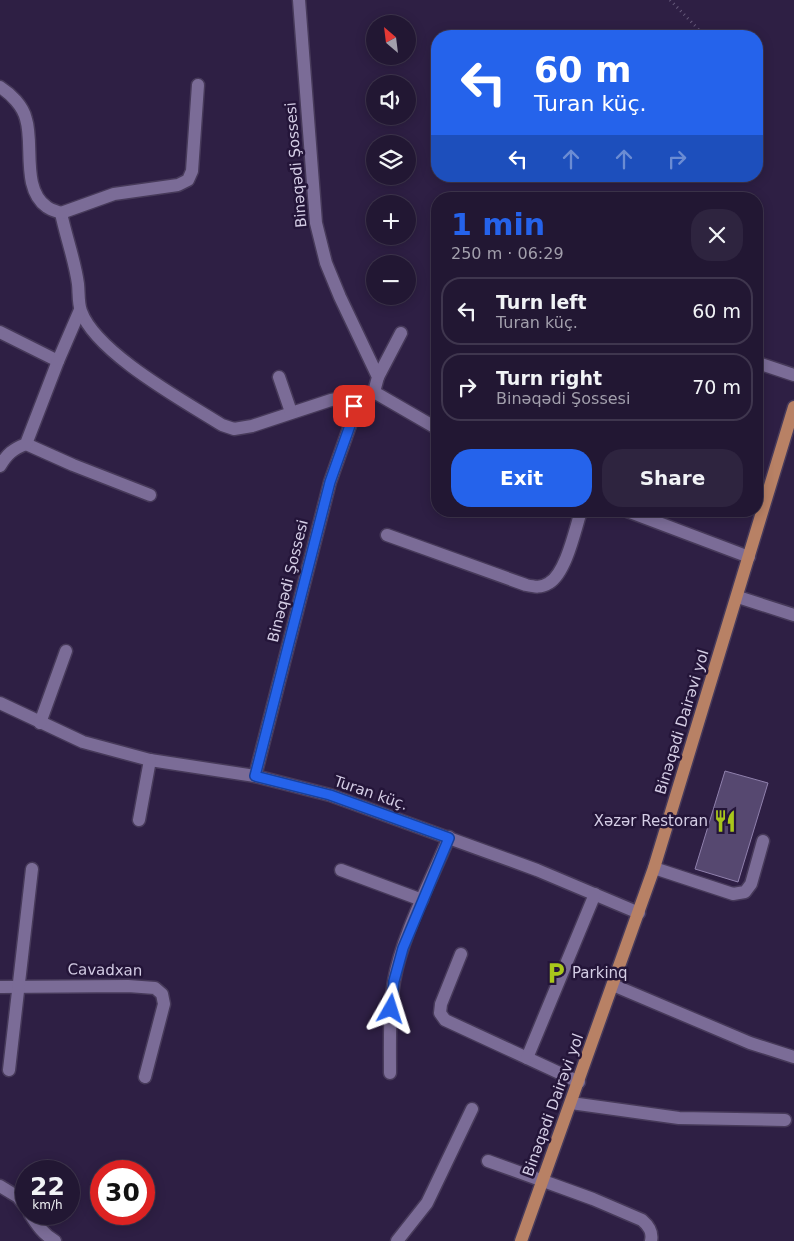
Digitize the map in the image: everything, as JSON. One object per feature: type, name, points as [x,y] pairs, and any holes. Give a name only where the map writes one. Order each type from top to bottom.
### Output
[{"type":"main road","name":"Binəqədi Dairəvi yol","points":[[763,510],[794,407]]},
{"type":"main road","name":"Binəqədi Dairəvi yol","points":[[521,1241],[654,868],[761,517]]},
{"type":"street","name":"Binəqədi Şossesi","points":[[299,0],[316,223],[326,263],[378,377]]},
{"type":"street","points":[[0,87],[20,106],[27,120],[31,179],[38,197],[46,207],[61,214],[114,194],[178,185],[188,180],[192,171],[198,85]]},
{"type":"street","points":[[61,214],[78,283],[80,310],[93,332],[107,347],[160,386],[222,425],[234,429],[252,426],[331,400],[374,392],[431,426]]},
{"type":"street","points":[[26,444],[80,310]]},
{"type":"street","points":[[0,332],[58,361]]},
{"type":"street","points":[[374,392],[378,377],[401,333]]},
{"type":"street","points":[[763,365],[794,375]]},
{"type":"street","points":[[279,377],[291,412]]},
{"type":"street","name":"Binəqədi Şossesi","points":[[255,776],[330,482],[353,417],[356,396]]},
{"type":"street","points":[[0,466],[13,449],[26,444],[73,465],[150,495]]},
{"type":"street","points":[[387,535],[526,585],[539,587],[550,583],[560,574],[579,517]]},
{"type":"street","points":[[642,517],[749,557]]},
{"type":"street","points":[[738,597],[794,615]]},
{"type":"street","points":[[40,723],[66,651]]},
{"type":"street","name":"Turan küç.","points":[[0,704],[83,742],[150,760],[255,776],[330,795],[536,870],[639,913]]},
{"type":"street","points":[[139,820],[150,760]]},
{"type":"street","points":[[390,1074],[390,1023],[394,981],[403,948],[449,838]]},
{"type":"street","points":[[654,868],[733,894],[745,892],[751,884],[763,842]]},
{"type":"street","points":[[8,1070],[20,985],[32,870]]},
{"type":"street","points":[[341,870],[422,900]]},
{"type":"street","points":[[527,1058],[595,894]]},
{"type":"street","points":[[461,954],[441,1004],[440,1013],[445,1020],[579,1082]]},
{"type":"street","name":"Cavadxan","points":[[0,987],[20,985],[154,988],[162,994],[164,1004],[145,1077]]},
{"type":"street","points":[[613,985],[750,1043],[794,1058]]},
{"type":"street","points":[[571,1103],[679,1118],[785,1120]]},
{"type":"street","points":[[397,1241],[427,1203],[472,1109]]},
{"type":"street","points":[[488,1161],[593,1199],[642,1220],[649,1226],[652,1235],[651,1241]]},
{"type":"street","points":[[0,1186],[15,1195]]},
{"type":"street","points":[[37,1225],[46,1236],[55,1241]]},
{"type":"path","points":[[670,0],[699,30]]},
{"type":"building","points":[[725,771],[768,783],[738,882],[695,869]]},
{"type":"place","name":"Xəzər Restoran","points":[[725,821]]},
{"type":"place","name":"Parkinq","points":[[556,973]]},
{"type":"route","points":[[354,406],[353,417],[330,482],[255,776],[330,795],[449,838],[403,948],[394,981],[391,1009]]}]
